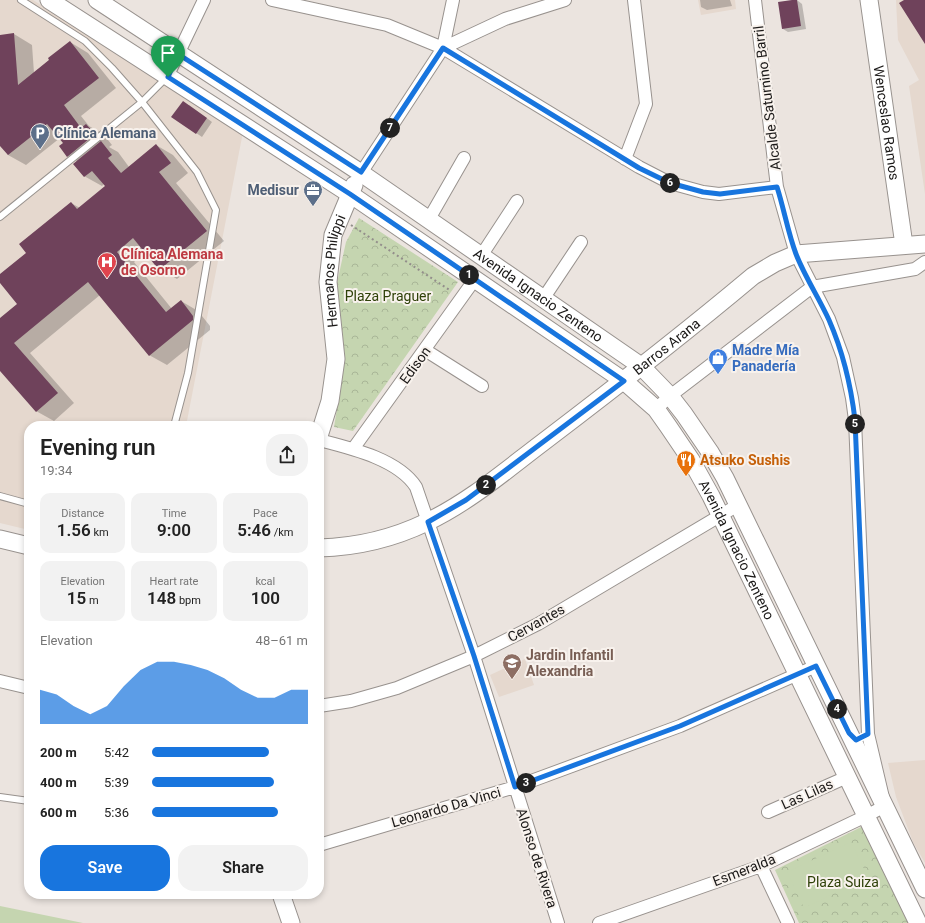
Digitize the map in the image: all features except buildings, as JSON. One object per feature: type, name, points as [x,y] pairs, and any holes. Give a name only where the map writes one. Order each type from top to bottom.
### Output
[{"type":"main road","name":"Avenida Ignacio Zenteno","points":[[50,0],[350,194],[624,381],[656,409],[691,460],[720,515],[918,923]]},
{"type":"main road","name":"Avenida Ignacio Zenteno","points":[[97,0],[361,172],[641,366],[670,396],[710,452],[738,505],[925,889]]},
{"type":"main road","name":"Wenceslao Ramos","points":[[869,0],[904,245]]},
{"type":"main road","points":[[227,114],[240,93]]},
{"type":"main road","name":"Hermanos Philippi","points":[[324,421],[330,401],[336,359],[328,282],[333,235],[361,172]]},
{"type":"main road","name":"Barros Arana","points":[[324,548],[370,541],[407,531],[428,522],[466,500],[624,381],[753,276],[775,263],[796,254],[925,244]]},
{"type":"main road","points":[[0,539],[24,545]]},
{"type":"main road","points":[[283,899],[291,923]]},
{"type":"street","points":[[168,77],[204,0]]},
{"type":"street","points":[[272,0],[387,25],[443,48],[654,176],[670,183],[703,192],[720,194],[777,187]]},
{"type":"street","points":[[443,48],[453,0]]},
{"type":"street","points":[[443,48],[505,19],[565,0]]},
{"type":"street","points":[[625,158],[646,104],[634,0]]},
{"type":"street","name":"Alcalde Saturnino Barril","points":[[755,0],[777,187],[796,254],[829,319],[836,338],[846,370],[852,398],[855,420],[868,734],[885,806]]},
{"type":"street","name":"Hermanos Philippi","points":[[361,172],[443,48]]},
{"type":"street","points":[[429,220],[464,158]]},
{"type":"street","points":[[481,256],[517,200]]},
{"type":"street","points":[[543,299],[581,242]]},
{"type":"street","points":[[656,409],[670,396],[812,286],[915,269],[925,262]]},
{"type":"street","name":"Edison","points":[[353,449],[475,279]]},
{"type":"street","points":[[425,350],[482,386]]},
{"type":"street","name":"Alonso de Rivera","points":[[324,441],[353,449],[395,467],[408,477],[419,493],[474,656],[558,923]]},
{"type":"street","name":"Cervantes","points":[[324,705],[351,701],[397,688],[474,656],[538,624],[738,505]]},
{"type":"street","name":"Leonardo Da Vinci","points":[[324,844],[515,787],[680,726],[816,666]]},
{"type":"street","points":[[0,680],[24,687]]},
{"type":"street","points":[[849,733],[856,740],[868,734]]},
{"type":"street","name":"Las Lilas","points":[[768,812],[846,776]]},
{"type":"street","name":"Esmeralda","points":[[599,923],[761,866],[885,806]]},
{"type":"street","points":[[761,866],[788,923]]},
{"type":"lane","points":[[21,0],[85,41],[112,68],[142,102],[197,172],[216,210],[188,373],[175,421]]},
{"type":"lane","points":[[0,217],[142,102],[168,77]]},
{"type":"lane","points":[[0,496],[24,503]]},
{"type":"lane","points":[[0,797],[24,800]]},
{"type":"path","points":[[339,220],[350,225],[462,298]]},
{"type":"shaded area","name":"Clínica Alemana de Osorno","points":[[0,0],[33,0],[243,132],[187,421],[24,421],[24,529],[0,523]]},
{"type":"shaded area","points":[[698,0],[735,0],[736,9],[701,15]]},
{"type":"shaded area","points":[[896,0],[925,0],[925,194],[909,86],[919,80],[898,40]]},
{"type":"shaded area","name":"Jardin Infantil Alexandria","points":[[525,659],[534,685],[499,697],[490,675]]},
{"type":"shaded area","points":[[925,760],[925,863],[913,842],[896,797],[888,763]]},
{"type":"green space","name":"Plaza Praguer","points":[[359,218],[458,282],[353,431],[334,427],[345,359],[337,283],[346,242]]},
{"type":"green space","name":"Plaza Suiza","points":[[863,826],[909,923],[799,923],[775,870]]},
{"type":"green space","points":[[851,842],[868,877],[804,908],[787,872]]},
{"type":"green space","points":[[0,906],[83,923],[0,923]]},
{"type":"place","name":"Clínica Alemana","points":[[40,150]]},
{"type":"place","name":"Medisur","points":[[313,207]]},
{"type":"place","name":"Clínica Alemana de Osorno","points":[[107,279]]},
{"type":"place","name":"Madre Mía Panadería","points":[[718,375]]},
{"type":"place","name":"Atsuko Sushis","points":[[686,477]]},
{"type":"place","name":"Jardin Infantil Alexandria","points":[[512,680]]},
{"type":"route","points":[[443,48],[639,168],[670,183],[703,192],[720,194],[777,187],[796,254],[829,319],[843,357],[852,398],[855,420],[868,734],[856,740],[849,733],[816,666],[680,726],[515,787],[474,656],[428,522],[466,500],[624,381],[350,194],[168,77],[178,54],[361,172],[443,48]]}]
